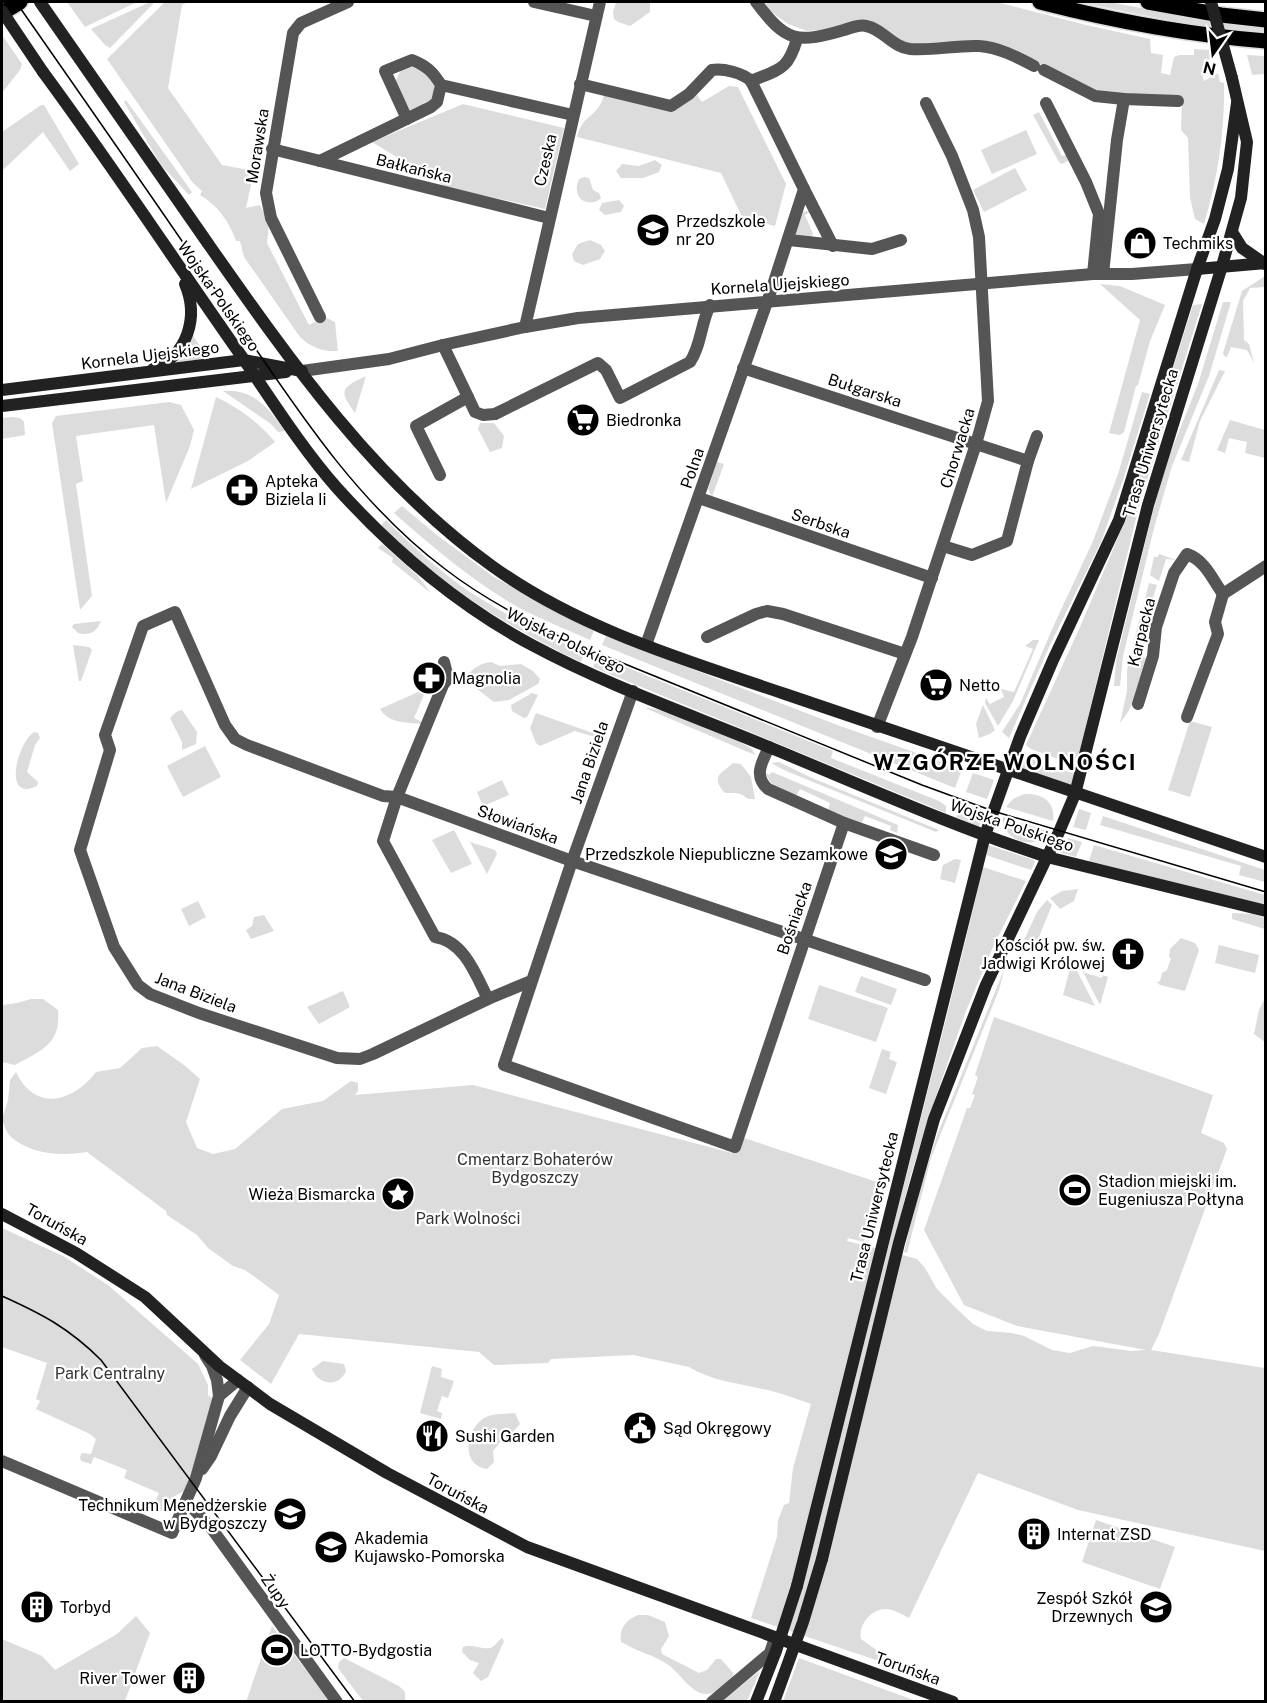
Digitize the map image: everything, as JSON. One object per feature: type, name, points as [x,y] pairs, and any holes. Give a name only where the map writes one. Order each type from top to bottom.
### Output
[{"type":"main road","points":[[2,12],[20,2]]},
{"type":"main road","points":[[1040,2],[1090,15],[1167,30],[1266,43]]},
{"type":"main road","points":[[1148,2],[1266,20]]},
{"type":"main road","points":[[1180,2],[1197,10]]},
{"type":"street","name":"Wojska Polskiego","points":[[40,2],[254,309],[331,410],[370,456],[434,519],[488,564],[541,597],[606,629],[646,645],[877,727],[1266,857]]},
{"type":"street","name":"Morawska","points":[[320,317],[267,207],[266,193],[293,33],[301,23],[348,2]]},
{"type":"street","points":[[534,2],[596,16]]},
{"type":"street","name":"Czeska","points":[[525,327],[600,2]]},
{"type":"street","points":[[756,2],[772,24],[796,39],[824,37],[864,25],[878,30],[895,44],[909,49],[981,46],[1003,51],[1095,96],[1178,101]]},
{"type":"street","name":"Trasa Uniwersytecka","points":[[774,1701],[800,1633],[822,1559],[902,1233],[934,1119],[986,985],[1075,794],[1148,505],[1241,198],[1246,153],[1243,123],[1211,2]]},
{"type":"street","name":"Wojska Polskiego","points":[[2,12],[104,155],[177,266],[254,376],[336,487],[382,534],[427,574],[485,617],[532,645],[633,691],[985,835],[1047,857],[1266,911]]},
{"type":"street","points":[[751,81],[789,62],[796,39]]},
{"type":"street","points":[[407,119],[386,71],[412,60],[425,65],[432,71],[441,85],[573,115]]},
{"type":"street","points":[[580,84],[671,106],[689,94],[712,70],[742,75],[751,81],[833,246]]},
{"type":"street","points":[[320,161],[431,107],[436,102],[441,85]]},
{"type":"street","points":[[1098,274],[1124,99]]},
{"type":"street","name":"Chorwacka","points":[[877,727],[943,546],[988,400],[979,237],[973,210],[947,144],[926,103]]},
{"type":"street","points":[[1046,103],[1097,207],[1099,214],[1098,274]]},
{"type":"street","name":"Trasa Uniwersytecka","points":[[756,1701],[776,1652],[797,1586],[985,835],[1007,771],[1053,660],[1119,520],[1197,269],[1213,227],[1228,169],[1237,103]]},
{"type":"street","name":"Bałkańska","points":[[272,149],[549,218]]},
{"type":"street","name":"Polna","points":[[646,645],[789,240],[804,189]]},
{"type":"street","points":[[1232,232],[1242,248],[1265,263]]},
{"type":"street","points":[[789,240],[872,249],[901,240]]},
{"type":"street","name":"Kornela Ujejskiego","points":[[2,406],[389,359],[525,327],[578,318],[710,305],[1265,263]]},
{"type":"street","points":[[138,374],[168,361],[181,347],[188,333],[191,305],[188,290],[177,266]]},
{"type":"street","points":[[443,345],[475,412],[483,415],[495,414],[598,363],[606,370],[620,398],[690,362],[710,305]]},
{"type":"street","name":"Kornela Ujejskiego","points":[[2,390],[244,360],[302,371]]},
{"type":"street","name":"Bułgarska","points":[[743,368],[1028,460]]},
{"type":"street","points":[[440,475],[416,426],[468,397]]},
{"type":"street","points":[[943,546],[972,555],[1007,541],[1028,460],[1037,436]]},
{"type":"street","name":"Serbska","points":[[699,498],[932,578]]},
{"type":"street","name":"Karpacka","points":[[1138,704],[1153,656],[1156,627],[1174,573],[1187,555],[1196,558],[1204,566],[1223,594]]},
{"type":"street","points":[[1187,717],[1218,634],[1215,622],[1223,594],[1266,566]]},
{"type":"street","points":[[707,637],[767,611],[783,614],[905,654]]},
{"type":"street","name":"Jana Biziela","points":[[175,612],[143,626],[105,735],[110,750],[80,850],[114,947],[138,985],[150,994],[199,1012],[337,1058],[352,1059],[373,1054],[531,981]]},
{"type":"street","name":"Słowiańska","points":[[175,612],[225,725],[235,739],[383,795],[397,797],[572,861],[925,980]]},
{"type":"street","points":[[444,662],[448,678],[397,797],[383,841],[435,937],[447,939],[456,945],[488,999]]},
{"type":"street","name":"Jana Biziela","points":[[504,1065],[572,861],[633,691]]},
{"type":"street","points":[[769,747],[759,770],[760,779],[776,793],[844,823],[934,855]]},
{"type":"street","name":"Bośniacka","points":[[504,1065],[735,1147],[844,823]]},
{"type":"street","name":"Toruńska","points":[[2,1214],[76,1253],[146,1297],[201,1351],[270,1404],[406,1484],[527,1547],[775,1639],[953,1701]]},
{"type":"street","points":[[2,1461],[172,1533],[196,1478],[219,1396],[212,1366],[201,1351]]},
{"type":"street","points":[[219,1396],[243,1383]]},
{"type":"street","points":[[196,1478],[211,1456],[243,1383]]},
{"type":"street","name":"Żupy","points":[[186,1501],[212,1529],[337,1701]]},
{"type":"street","points":[[712,1701],[770,1653],[775,1639]]},
{"type":"green space","points":[[67,2],[137,2],[85,27]]},
{"type":"green space","points":[[150,2],[153,4],[110,48],[91,29]]},
{"type":"green space","points":[[165,2],[188,2],[182,5],[168,88],[222,165],[254,171],[246,208],[260,205],[269,223],[267,243],[309,325],[325,317],[335,322],[338,351],[318,348],[300,337],[244,257],[240,241],[236,241],[230,227],[217,209],[200,195],[202,191],[193,183],[107,59]]},
{"type":"green space","points":[[616,2],[650,2],[650,12],[630,26],[614,19],[613,12]]},
{"type":"green space","points":[[765,2],[996,2],[1150,39],[1151,53],[1163,55],[1161,73],[1170,75],[1174,57],[1194,55],[1194,49],[1212,50],[1214,56],[1206,61],[1202,76],[1204,81],[1218,73],[1220,82],[1224,83],[1223,119],[1217,171],[1204,224],[1195,219],[1190,198],[1188,138],[1181,130],[1182,102],[1100,93],[1015,52],[912,47],[881,29],[807,31],[788,24],[769,10]]},
{"type":"green space","points":[[1078,2],[1109,2],[1205,20],[1265,27],[1265,34],[1192,25]]},
{"type":"green space","points":[[2,35],[22,64],[2,93]]},
{"type":"green space","points":[[1247,55],[1265,56],[1265,74],[1252,75]]},
{"type":"green space","points":[[408,66],[423,71],[434,84],[434,96],[429,105],[427,102],[423,103],[425,108],[417,107],[410,110],[395,82],[401,70]]},
{"type":"green space","points":[[729,86],[738,87],[786,184],[775,226],[742,217],[721,173],[577,137],[583,124],[598,108],[604,95],[673,112],[697,95],[702,102]]},
{"type":"green space","points":[[126,100],[192,192],[189,195],[161,165],[124,102]]},
{"type":"green space","points":[[463,104],[564,128],[545,209],[446,187],[372,142]]},
{"type":"green space","points":[[44,105],[79,164],[70,171],[43,132],[2,171],[2,132]]},
{"type":"green space","points":[[1039,112],[1062,156],[1069,154],[1071,159],[1062,164],[1033,115]]},
{"type":"green space","points":[[1026,130],[1037,154],[992,174],[981,150]]},
{"type":"green space","points":[[655,160],[662,165],[659,172],[643,178],[621,178],[616,171],[622,164],[639,166]]},
{"type":"green space","points":[[1015,168],[1027,190],[984,212],[973,190]]},
{"type":"green space","points":[[589,178],[593,190],[599,193],[601,198],[594,202],[586,202],[580,198],[577,186],[579,179]]},
{"type":"green space","points":[[619,200],[624,206],[621,212],[605,215],[599,210],[602,203]]},
{"type":"green space","points":[[803,212],[811,212],[805,215],[813,234],[811,238],[797,236],[795,232]]},
{"type":"green space","points":[[590,240],[601,245],[605,251],[600,259],[583,265],[574,261],[572,254],[578,244]]},
{"type":"green space","points":[[1265,276],[1265,287],[1250,288],[1243,301],[1244,340],[1249,344],[1254,363],[1247,350],[1231,347],[1227,357],[1224,356],[1242,291]]},
{"type":"green space","points":[[1100,284],[1120,286],[1165,305],[1150,341],[1124,432],[1120,435],[1109,433],[1140,320]]},
{"type":"green space","points":[[1223,302],[1231,302],[1209,376],[1172,466],[1154,528],[1123,656],[1120,686],[1114,686],[1116,661],[1156,499],[1170,454],[1198,384]]},
{"type":"green space","points":[[1202,304],[1139,506],[1077,763],[1067,762],[1026,745],[1123,526],[1193,305]]},
{"type":"green space","points":[[193,336],[205,353],[206,359],[175,362],[185,350]]},
{"type":"green space","points":[[1219,370],[1225,371],[1200,421],[1189,462],[1181,460]]},
{"type":"green space","points":[[366,376],[355,413],[346,400],[345,391],[351,384]]},
{"type":"green space","points":[[223,391],[234,391],[252,396],[266,407],[285,431],[278,432],[271,424]]},
{"type":"green space","points":[[1142,392],[1150,394],[1101,542],[1050,645],[1009,738],[1002,732],[1020,704],[1093,541],[1118,474]]},
{"type":"green space","points":[[216,397],[248,416],[275,442],[248,461],[191,489]]},
{"type":"green space","points":[[169,402],[181,405],[194,430],[190,446],[166,503],[154,425],[76,436],[83,481],[76,484],[92,596],[80,610],[52,423],[56,416]]},
{"type":"green space","points":[[2,418],[20,418],[24,422],[25,435],[2,439]]},
{"type":"green space","points":[[1230,420],[1265,430],[1265,458],[1245,453],[1247,442],[1229,438],[1225,453],[1217,450]]},
{"type":"green space","points":[[480,423],[494,423],[504,436],[502,448],[490,452],[478,429]]},
{"type":"green space","points":[[717,462],[724,464],[712,497],[708,489]]},
{"type":"green space","points":[[402,506],[494,577],[594,631],[590,640],[527,612],[474,579],[394,513]]},
{"type":"green space","points":[[386,520],[447,576],[470,592],[527,625],[585,652],[581,662],[500,619],[450,585],[381,525]]},
{"type":"green space","points":[[382,544],[417,575],[431,593],[392,562],[393,558],[378,548]]},
{"type":"green space","points":[[1159,554],[1176,560],[1166,559],[1159,581],[1150,575],[1154,557],[1158,557]]},
{"type":"green space","points":[[1149,583],[1157,585],[1138,646],[1144,650],[1136,648],[1133,644]]},
{"type":"green space","points":[[101,621],[95,630],[89,633],[78,633],[72,627],[74,624]]},
{"type":"green space","points":[[606,636],[840,726],[962,769],[955,788],[602,645]]},
{"type":"green space","points":[[1033,640],[1039,640],[1013,701],[998,726],[985,703],[986,698],[990,704],[1004,697],[1001,689],[1014,692],[1033,649],[1025,646]]},
{"type":"green space","points":[[73,645],[89,647],[92,650],[81,681],[79,681]]},
{"type":"green space","points":[[1134,655],[1148,659],[1139,682],[1141,686],[1120,723],[1127,691],[1127,670],[1130,658]]},
{"type":"green space","points":[[598,656],[833,751],[831,758],[939,801],[946,806],[946,813],[593,667]]},
{"type":"green space","points":[[491,662],[500,666],[521,664],[533,671],[540,679],[538,684],[509,700],[494,702],[472,685],[467,676],[478,666]]},
{"type":"green space","points":[[427,688],[414,718],[422,722],[421,724],[393,720],[380,709]]},
{"type":"green space","points":[[532,693],[538,695],[527,717],[524,718],[512,711],[511,705]]},
{"type":"green space","points":[[983,705],[995,730],[979,738],[976,724]]},
{"type":"green space","points":[[645,708],[666,712],[714,730],[741,742],[755,755]]},
{"type":"green space","points":[[182,710],[197,732],[196,744],[182,750],[182,742],[170,718]]},
{"type":"green space","points":[[536,713],[607,738],[605,740],[575,731],[540,746],[536,743],[530,728]]},
{"type":"green space","points":[[1190,721],[1212,727],[1190,797],[1168,790]]},
{"type":"green space","points":[[34,732],[38,733],[40,738],[35,745],[27,772],[38,782],[37,786],[26,789],[19,786],[16,770],[22,747]]},
{"type":"green space","points":[[205,746],[221,777],[183,797],[167,766]]},
{"type":"green space","points":[[1022,756],[1075,774],[1072,785],[1018,768]]},
{"type":"green space","points":[[779,762],[812,778],[939,830],[936,832],[771,763]]},
{"type":"green space","points":[[733,763],[741,764],[751,777],[755,799],[748,799],[738,793],[725,793],[718,783],[721,773]]},
{"type":"green space","points":[[772,772],[898,825],[897,833],[890,830],[891,826],[865,816],[859,824],[828,810],[830,803],[800,789],[796,796],[782,790],[768,778],[766,773],[769,775]]},
{"type":"green space","points":[[973,773],[994,780],[987,799],[966,792]]},
{"type":"green space","points":[[502,780],[509,795],[483,806],[477,792]]},
{"type":"green space","points":[[1024,794],[1036,795],[1050,803],[1053,821],[1006,807],[1013,799]]},
{"type":"green space","points":[[962,803],[984,810],[979,827],[956,817]]},
{"type":"green space","points":[[1079,809],[1091,813],[1086,830],[1073,827]]},
{"type":"green space","points":[[1103,816],[1265,870],[1265,882],[1239,875],[1241,866],[1100,825]]},
{"type":"green space","points":[[1003,817],[1050,832],[1037,841],[1021,841],[1008,832]]},
{"type":"green space","points":[[454,830],[472,864],[451,873],[432,840]]},
{"type":"green space","points":[[1068,838],[1082,842],[1076,857],[1061,853]]},
{"type":"green space","points":[[470,842],[495,850],[497,854],[487,874]]},
{"type":"green space","points":[[988,845],[1035,862],[1031,870],[986,855]]},
{"type":"green space","points":[[1094,845],[1265,895],[1265,905],[1089,861]]},
{"type":"green space","points":[[955,859],[961,860],[955,883],[940,879],[943,865]]},
{"type":"green space","name":"Park Wolności","points":[[983,867],[1026,881],[993,947],[966,1011],[929,1116],[891,1252],[917,1259],[937,1289],[973,1324],[987,1331],[1024,1336],[1052,1350],[1070,1353],[1093,1346],[1132,1351],[1146,1350],[1017,1326],[964,1305],[924,1230],[967,1108],[970,1108],[975,1095],[972,1094],[978,1077],[975,1075],[994,1017],[1213,1095],[1201,1133],[1224,1143],[1227,1149],[1159,1334],[1151,1350],[1265,1368],[1265,1551],[1078,1510],[978,1473],[909,1618],[886,1609],[875,1612],[864,1623],[861,1639],[875,1649],[888,1664],[751,1618],[777,1537],[778,1520],[784,1505],[789,1503],[793,1468],[811,1404],[775,1392],[709,1377],[689,1367],[633,1355],[551,1359],[548,1363],[494,1365],[479,1352],[299,1334],[271,1384],[240,1360],[269,1324],[279,1295],[245,1270],[233,1266],[208,1248],[197,1235],[167,1215],[166,1211],[87,1152],[56,1154],[27,1147],[10,1136],[2,1119],[8,1100],[10,1080],[16,1072],[24,1085],[36,1095],[55,1099],[64,1097],[82,1087],[96,1072],[120,1068],[142,1048],[157,1046],[200,1079],[186,1122],[197,1148],[213,1154],[235,1149],[282,1109],[323,1101],[351,1081],[358,1083],[358,1091],[355,1095],[473,1085],[732,1153],[744,1138],[880,1183],[864,1242],[848,1238],[847,1241],[887,1251]]},
{"type":"green space","points":[[1078,889],[1074,901],[1060,909],[1050,898],[1062,891]]},
{"type":"green space","points":[[1047,900],[1052,905],[1032,954],[1020,949],[1037,912]]},
{"type":"green space","points":[[198,901],[206,917],[189,926],[181,909]]},
{"type":"green space","points":[[1232,913],[1253,914],[1265,918],[1265,929],[1232,919]]},
{"type":"green space","points":[[264,915],[274,931],[251,939],[246,930],[252,926],[254,917]]},
{"type":"green space","points":[[1181,938],[1195,943],[1199,950],[1185,991],[1160,985],[1157,982],[1160,981],[1162,973],[1167,970],[1171,958],[1169,957],[1170,949]]},
{"type":"green space","points":[[1219,945],[1259,955],[1255,973],[1215,963]]},
{"type":"green space","points":[[1005,967],[999,990],[931,1158],[907,1253],[904,1252],[918,1195],[936,1138]]},
{"type":"green space","points":[[1070,969],[1077,971],[1095,1006],[1063,995]]},
{"type":"green space","points":[[1083,972],[1102,978],[1103,975],[1108,977],[1100,1005]]},
{"type":"green space","points":[[861,976],[897,989],[891,1005],[855,992]]},
{"type":"green space","points":[[819,985],[888,1008],[876,1042],[808,1019]]},
{"type":"green space","points":[[343,991],[350,1007],[319,1024],[307,1007]]},
{"type":"green space","points":[[1265,998],[1265,1042],[1254,1034],[1259,1010]]},
{"type":"green space","points":[[43,999],[58,1010],[58,1022],[53,1039],[41,1050],[15,1065],[2,1062],[2,1005]]},
{"type":"green space","points":[[882,1049],[891,1052],[889,1059],[897,1062],[886,1094],[869,1088]]},
{"type":"green space","name":"Park Centralny","points":[[2,1228],[63,1256],[108,1285],[198,1364],[208,1385],[208,1395],[212,1398],[205,1434],[184,1491],[171,1498],[165,1510],[152,1509],[159,1493],[124,1478],[127,1470],[94,1457],[91,1464],[81,1461],[82,1453],[91,1454],[96,1439],[90,1434],[36,1409],[40,1401],[36,1399],[47,1363],[2,1347]]},
{"type":"green space","points":[[323,1361],[344,1364],[346,1371],[339,1380],[324,1381],[312,1369]]},
{"type":"green space","points":[[432,1366],[442,1369],[441,1377],[454,1381],[448,1398],[442,1396],[437,1411],[442,1413],[441,1419],[420,1413]]},
{"type":"green space","points":[[515,1413],[520,1424],[511,1434],[505,1436],[493,1451],[494,1462],[487,1469],[478,1466],[472,1461],[469,1453],[470,1437],[474,1429],[486,1417]]},
{"type":"green space","points":[[1096,1520],[1175,1547],[1160,1589],[1082,1562]]},
{"type":"green space","points":[[638,1615],[648,1615],[665,1622],[669,1636],[661,1649],[662,1654],[699,1673],[707,1670],[716,1659],[721,1659],[734,1674],[718,1691],[710,1694],[696,1691],[667,1664],[621,1642],[624,1625]]},
{"type":"green space","points":[[136,1616],[150,1633],[125,1701],[2,1701],[2,1639],[42,1656],[55,1670],[117,1634]]},
{"type":"green space","name":"LOTTO-Bydgostia","points":[[272,1626],[330,1701],[246,1702]]},
{"type":"green space","points":[[502,1638],[504,1641],[488,1677],[481,1681],[473,1673],[479,1663],[470,1660],[462,1652],[463,1647],[490,1648]]},
{"type":"green space","points":[[344,1658],[399,1686],[405,1692],[405,1701],[363,1701],[338,1668],[339,1662]]},
{"type":"green space","points":[[799,1658],[916,1701],[783,1701]]},
{"type":"green space","points":[[760,1671],[747,1701],[721,1701]]},
{"type":"tram line","points":[[16,2],[316,435],[376,507],[409,539],[460,580],[506,609],[571,642],[922,785],[993,811],[1266,892]]},
{"type":"tram line","points":[[2,1296],[54,1323],[78,1339],[101,1360],[355,1702]]},
{"type":"place","name":"Przedszkole nr 20","points":[[653,230]]},
{"type":"place","name":"Techmiks","points":[[1140,243]]},
{"type":"place","name":"Biedronka","points":[[583,420]]},
{"type":"place","name":"Apteka Biziela Ii","points":[[242,490]]},
{"type":"place","name":"Magnolia","points":[[429,678]]},
{"type":"place","name":"Netto","points":[[936,685]]},
{"type":"place","name":"Przedszkole Niepubliczne Sezamkowe","points":[[891,854]]},
{"type":"place","name":"Kościół pw. św. Jadwigi Królowej","points":[[1128,954]]},
{"type":"place","name":"Stadion miejski im. Eugeniusza Połtyna","points":[[1075,1190]]},
{"type":"place","name":"Wieża Bismarcka","points":[[398,1194]]},
{"type":"place","name":"Sąd Okręgowy","points":[[640,1428]]},
{"type":"place","name":"Sushi Garden","points":[[432,1436]]},
{"type":"place","name":"Technikum Menedżerskie w Bydgoszczy","points":[[290,1514]]},
{"type":"place","name":"Internat ZSD","points":[[1034,1534]]},
{"type":"place","name":"Akademia Kujawsko-Pomorska","points":[[331,1547]]},
{"type":"place","name":"Torbyd","points":[[37,1607]]},
{"type":"place","name":"Zespół Szkół Drzewnych","points":[[1156,1607]]},
{"type":"place","name":"LOTTO-Bydgostia","points":[[277,1650]]},
{"type":"place","name":"River Tower","points":[[189,1678]]},
{"type":"district","name":"WZGÓRZE WOLNOŚCI","points":[[1005,762]]},
{"type":"park label","name":"Cmentarz Bohaterów Bydgoszczy","points":[[535,1168]]}]
